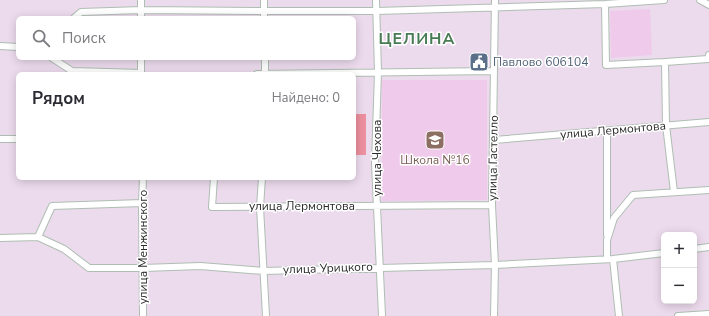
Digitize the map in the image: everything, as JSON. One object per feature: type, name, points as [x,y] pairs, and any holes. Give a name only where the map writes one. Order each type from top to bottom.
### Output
[{"type":"street","points":[[140,0],[141,16]]},
{"type":"street","points":[[264,0],[264,15]]},
{"type":"street","name":"улица Чехова","points":[[376,0],[378,72],[375,163],[382,316]]},
{"type":"street","name":"улица Гастелло","points":[[494,316],[495,265],[492,205],[496,0]]},
{"type":"street","points":[[76,16],[81,12],[141,10],[264,15],[605,4],[664,0]]},
{"type":"street","points":[[700,0],[709,5]]},
{"type":"street","points":[[605,4],[606,65],[708,59],[709,55]]},
{"type":"street","points":[[0,46],[16,47]]},
{"type":"street","points":[[55,60],[72,71],[95,72]]},
{"type":"street","points":[[141,60],[141,72]]},
{"type":"street","points":[[265,60],[265,72]]},
{"type":"street","points":[[665,62],[666,126],[674,192]]},
{"type":"street","points":[[356,72],[494,71]]},
{"type":"street","name":"улица Лермонтова","points":[[494,140],[709,122]]},
{"type":"street","points":[[607,130],[607,240],[619,316]]},
{"type":"street","points":[[0,139],[16,139]]},
{"type":"street","name":"улица Менжинского","points":[[143,180],[143,316]]},
{"type":"street","name":"улица Лермонтова","points":[[214,180],[212,207],[492,205]]},
{"type":"street","points":[[262,180],[260,206],[266,316]]},
{"type":"street","points":[[607,240],[614,218],[633,195],[709,190]]},
{"type":"street","points":[[38,237],[52,206],[142,203]]},
{"type":"street","name":"улица Урицкого","points":[[0,238],[38,237],[64,249],[90,268],[200,266],[264,271],[495,265],[610,259],[661,252]]},
{"type":"street","points":[[697,249],[709,247]]},
{"type":"street","points":[[678,316],[709,314]]},
{"type":"shaded area","points":[[650,9],[652,55],[611,58],[610,11]]},
{"type":"shaded area","name":"Школа №16","points":[[382,80],[487,80],[487,200],[382,201]]},
{"type":"shaded area","points":[[356,114],[366,114],[366,155],[356,155]]},
{"type":"place","name":"Павлово 606104","points":[[479,62]]},
{"type":"place","name":"Школа №16","points":[[435,140]]},
{"type":"district","name":"ЦЕЛИНА","points":[[417,38]]}]
